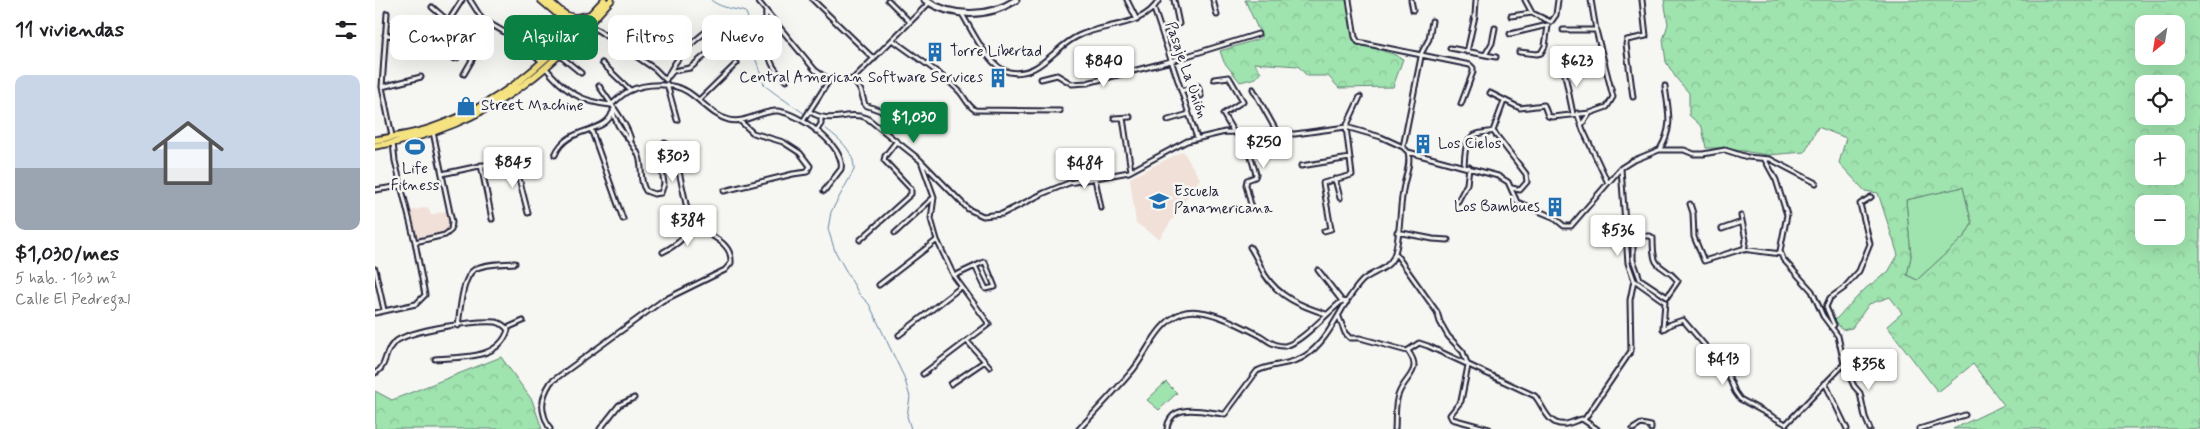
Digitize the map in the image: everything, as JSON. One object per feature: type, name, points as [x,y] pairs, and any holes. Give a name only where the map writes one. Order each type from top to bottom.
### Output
[{"type":"main road","points":[[541,0],[557,15]]},
{"type":"main road","points":[[548,0],[569,17],[578,18],[590,14],[603,0]]},
{"type":"main road","points":[[597,15],[611,0]]},
{"type":"main road","points":[[375,140],[393,140],[433,132],[473,116],[507,96],[548,60]]},
{"type":"main road","points":[[375,146],[432,128],[468,113],[512,87],[552,60]]},
{"type":"street","points":[[452,15],[462,0]]},
{"type":"street","points":[[470,0],[479,15]]},
{"type":"street","points":[[757,0],[815,70],[830,79],[853,79],[893,40],[927,1],[962,14],[995,10],[1016,0]]},
{"type":"street","points":[[813,0],[874,59]]},
{"type":"street","points":[[888,0],[910,22]]},
{"type":"street","points":[[1127,0],[1137,20]]},
{"type":"street","points":[[962,14],[992,61],[1003,70],[1016,73],[1033,70],[1064,44],[1077,36],[1137,20],[1154,9],[1159,0]]},
{"type":"street","points":[[1162,30],[1179,24],[1173,0]]},
{"type":"street","points":[[1213,0],[1217,14]]},
{"type":"street","points":[[1349,0],[1355,37],[1358,42],[1470,65],[1473,68],[1461,104]]},
{"type":"street","points":[[1411,0],[1413,10]]},
{"type":"street","points":[[1467,52],[1475,16],[1476,0]]},
{"type":"street","points":[[1525,0],[1532,13],[1548,24]]},
{"type":"street","points":[[1510,34],[1551,22],[1556,15],[1558,0]]},
{"type":"street","points":[[1490,93],[1520,108],[1544,105],[1547,116],[1552,118],[1590,113],[1607,107],[1613,97],[1596,30],[1591,0]]},
{"type":"street","points":[[1633,97],[1626,44],[1627,40],[1645,36],[1642,0]]},
{"type":"street","points":[[432,7],[441,15]]},
{"type":"street","name":"Pasaje La Unión","points":[[1154,9],[1197,138]]},
{"type":"street","points":[[766,12],[768,56],[777,73],[786,81]]},
{"type":"street","points":[[375,313],[416,304],[425,295],[415,242],[395,161],[393,140],[382,87],[387,13]]},
{"type":"street","points":[[1511,16],[1532,13]]},
{"type":"street","points":[[1403,147],[1422,55],[1429,39],[1432,22]]},
{"type":"street","points":[[1519,52],[1541,53],[1545,46],[1548,24]]},
{"type":"street","points":[[494,26],[518,40],[544,65],[558,84],[571,94],[599,104],[611,105],[630,90],[637,87],[667,85],[684,90],[719,116],[732,121],[739,121],[764,112],[778,111],[803,121],[836,148],[842,163],[841,169],[824,191]]},
{"type":"street","points":[[1485,54],[1492,43],[1495,28]]},
{"type":"street","points":[[598,30],[655,69],[666,80]]},
{"type":"street","points":[[1563,30],[1596,30]]},
{"type":"street","points":[[1041,79],[1057,75],[1072,84],[1087,84],[1258,34]]},
{"type":"street","points":[[385,35],[390,35]]},
{"type":"street","points":[[677,120],[666,80],[671,67],[682,53],[702,36]]},
{"type":"street","points":[[893,40],[945,79],[960,92],[971,108],[975,110],[1060,111]]},
{"type":"street","points":[[1450,48],[1496,57]]},
{"type":"street","points":[[666,80],[673,71],[690,68],[702,58]]},
{"type":"street","points":[[464,74],[472,60]]},
{"type":"street","points":[[565,60],[581,73]]},
{"type":"street","points":[[602,63],[630,90]]},
{"type":"street","points":[[699,100],[737,63]]},
{"type":"street","points":[[1563,65],[1575,114],[1609,184]]},
{"type":"street","points":[[1213,79],[1229,76],[1243,101],[1223,114],[1233,131],[1247,144],[1256,174],[1255,177],[1247,180],[1246,185],[1251,205]]},
{"type":"street","points":[[382,87],[421,77]]},
{"type":"street","points":[[803,121],[830,79]]},
{"type":"street","points":[[853,79],[861,91],[865,105],[909,121]]},
{"type":"street","points":[[550,429],[543,416],[541,401],[551,382],[662,301],[725,270],[731,263],[729,252],[722,242],[691,222],[687,213],[675,148],[665,143],[659,147],[664,184],[661,193],[650,194],[642,186],[639,157],[615,120],[611,105],[599,86]]},
{"type":"street","points":[[1181,91],[1197,86],[1201,96]]},
{"type":"street","points":[[1659,150],[1667,135],[1669,126],[1665,86]]},
{"type":"street","points":[[1253,89],[1277,133]]},
{"type":"street","points":[[1324,231],[1331,229],[1323,183],[1352,175],[1346,127],[1360,97]]},
{"type":"street","points":[[1493,131],[1504,101]]},
{"type":"street","points":[[555,155],[558,147],[569,137],[606,122],[613,110]]},
{"type":"street","points":[[809,111],[821,118],[859,115],[867,118],[920,160],[968,209],[983,216],[1003,214],[1044,192],[1069,184],[1131,172],[1197,138],[1233,131],[1295,134],[1346,127],[1366,132],[1403,147],[1409,152],[1498,176],[1508,182],[1517,202],[1553,216],[1564,226],[1571,226],[1621,168],[1632,161],[1659,150],[1684,150],[1694,154],[1725,150],[1747,157],[1770,159],[1817,184]]},
{"type":"street","points":[[1581,125],[1590,113]]},
{"type":"street","points":[[1168,120],[1189,114]]},
{"type":"street","points":[[816,131],[821,118]]},
{"type":"street","points":[[1114,118],[1130,118]]},
{"type":"street","points":[[1123,118],[1131,172]]},
{"type":"street","points":[[724,191],[807,172],[810,166],[800,153],[783,142],[753,133],[739,121]]},
{"type":"street","points":[[591,129],[623,219]]},
{"type":"street","points":[[1464,166],[1470,137],[1477,133],[1493,131]]},
{"type":"street","points":[[1493,131],[1526,174],[1527,182],[1520,190],[1512,188]]},
{"type":"street","points":[[415,242],[445,235],[451,230],[452,222],[433,132]]},
{"type":"street","points":[[860,240],[911,194],[911,189],[884,160],[896,142]]},
{"type":"street","points":[[1167,429],[1174,415],[1182,411],[1225,414],[1257,370],[1295,362],[1307,355],[1339,317],[1363,280],[1390,263],[1395,253],[1403,186],[1409,166],[1409,152]]},
{"type":"street","points":[[1301,166],[1350,158]]},
{"type":"street","points":[[442,174],[513,159],[528,213]]},
{"type":"street","points":[[1765,159],[1776,180],[1787,215],[1780,242],[1781,254],[1812,291],[1823,316],[1841,345],[1844,364],[1854,386],[1860,393],[1865,417],[1870,429]]},
{"type":"street","points":[[920,160],[934,197],[931,219],[937,240],[953,276],[988,322],[988,325],[923,374]]},
{"type":"street","points":[[481,165],[492,219]]},
{"type":"street","points":[[1458,201],[1467,184],[1469,167]]},
{"type":"street","points":[[1621,168],[1628,263],[1635,280],[1665,302],[1663,329],[1683,320],[1726,370],[1740,399],[1786,424],[1844,364]]},
{"type":"street","points":[[1095,179],[1101,208]]},
{"type":"street","points":[[1335,179],[1340,198]]},
{"type":"street","points":[[375,190],[401,186]]},
{"type":"street","points":[[895,233],[934,197]]},
{"type":"street","points":[[1831,327],[1834,325],[1826,307],[1830,298],[1844,288],[1859,271],[1870,244],[1861,203],[1871,197]]},
{"type":"street","points":[[1691,204],[1695,237],[1704,261],[1736,250],[1781,254]]},
{"type":"street","points":[[1741,216],[1746,240],[1744,250]]},
{"type":"street","points":[[663,252],[679,244],[685,237],[691,222]]},
{"type":"street","points":[[1722,229],[1743,222]]},
{"type":"street","points":[[1397,232],[1448,240]]},
{"type":"street","points":[[1636,236],[1652,237],[1653,254],[1657,265],[1677,281],[1667,297],[1640,279],[1633,260],[1633,239],[1636,236]]},
{"type":"street","points":[[879,285],[937,240]]},
{"type":"street","points":[[1250,248],[1266,276],[1286,297],[1292,302],[1326,314]]},
{"type":"street","points":[[1395,253],[1437,312],[1448,336],[1463,352],[1468,366],[1461,401],[1450,416],[1454,421],[1489,429]]},
{"type":"street","points":[[1628,263],[1633,260]]},
{"type":"street","points":[[953,276],[975,266],[985,262],[995,287],[985,289],[975,266]]},
{"type":"street","points":[[458,326],[463,295],[469,274],[479,268],[515,263]]},
{"type":"street","points":[[375,269],[384,310]]},
{"type":"street","points":[[1318,270],[1342,301],[1347,302]]},
{"type":"street","points":[[1584,420],[1632,349],[1630,300],[1635,280]]},
{"type":"street","points":[[899,335],[961,287]]},
{"type":"street","points":[[1079,429],[1134,368],[1167,322],[1183,312],[1195,311],[1213,314],[1279,346],[1287,346],[1296,341],[1342,301]]},
{"type":"street","points":[[1339,317],[1345,333],[1350,338],[1407,351],[1414,361],[1414,369],[1398,395],[1395,429]]},
{"type":"street","points":[[507,328],[523,321]]},
{"type":"street","points":[[375,373],[383,366],[387,353],[395,341],[445,326],[498,322],[507,328]]},
{"type":"street","points":[[435,358],[475,356],[484,353],[502,342],[506,337],[507,328]]},
{"type":"street","points":[[967,341],[990,367]]},
{"type":"street","points":[[1407,351],[1419,343],[1535,396],[1541,404],[1543,412],[1556,423],[1584,420],[1597,429]]},
{"type":"street","points":[[951,384],[985,361]]},
{"type":"street","points":[[1825,384],[1847,429]]},
{"type":"street","points":[[600,429],[619,405],[634,398]]},
{"type":"street","points":[[1919,429],[1965,415]]},
{"type":"street","points":[[1564,429],[1568,423]]},
{"type":"street","points":[[1633,429],[1641,424],[1651,426],[1651,429]]},
{"type":"shaded area","name":"Escuela Panamericana","points":[[1183,151],[1200,179],[1159,239],[1136,223],[1130,178]]},
{"type":"shaded area","points":[[428,207],[431,215],[448,210],[450,229],[445,233],[417,240],[410,211]]},
{"type":"green space","points":[[1245,0],[1349,0],[1354,42],[1403,59],[1393,87],[1339,88],[1328,76],[1307,76],[1298,66],[1254,63],[1261,72],[1256,78],[1240,82],[1224,62],[1220,51],[1262,38]]},
{"type":"green space","points":[[1664,0],[2200,0],[2200,429],[1953,429],[2004,405],[1973,364],[1938,392],[1887,326],[1902,313],[1890,297],[1869,304],[1852,328],[1842,330],[1835,320],[1866,288],[1888,272],[1898,255],[1878,193],[1865,191],[1839,163],[1846,138],[1818,127],[1805,152],[1768,155],[1722,148],[1706,148],[1702,127],[1689,115],[1689,93],[1676,78],[1666,62],[1663,40],[1668,24]],"holes":[[[1963,187],[1972,224],[1965,236],[1917,280],[1907,275],[1911,256],[1906,200]]]},
{"type":"green space","points":[[1963,187],[1972,224],[1965,236],[1917,280],[1907,275],[1911,256],[1906,200]]},
{"type":"green space","points":[[501,357],[532,400],[542,429],[375,429],[375,391],[392,400]]},
{"type":"green space","points":[[1166,382],[1177,393],[1159,410],[1147,400]]},
{"type":"waterway","points":[[711,0],[721,6],[746,13],[748,20],[743,39],[744,43],[755,58],[764,84],[805,114]]},
{"type":"waterway","points":[[825,128],[845,146],[854,163],[854,170],[831,212],[828,229],[835,251],[859,294],[869,304],[904,377],[910,397],[907,416],[911,429]]},
{"type":"place","name":"Torre Libertad","points":[[935,52]]},
{"type":"place","name":"Central American Software Services","points":[[998,78]]},
{"type":"place","name":"Street Machine","points":[[466,106]]},
{"type":"place","name":"Los Cielos","points":[[1423,144]]},
{"type":"place","name":"Life Fitness","points":[[415,147]]},
{"type":"place","name":"Escuela Panamericana","points":[[1159,201]]},
{"type":"place","name":"Los Bambues","points":[[1555,207]]}]
